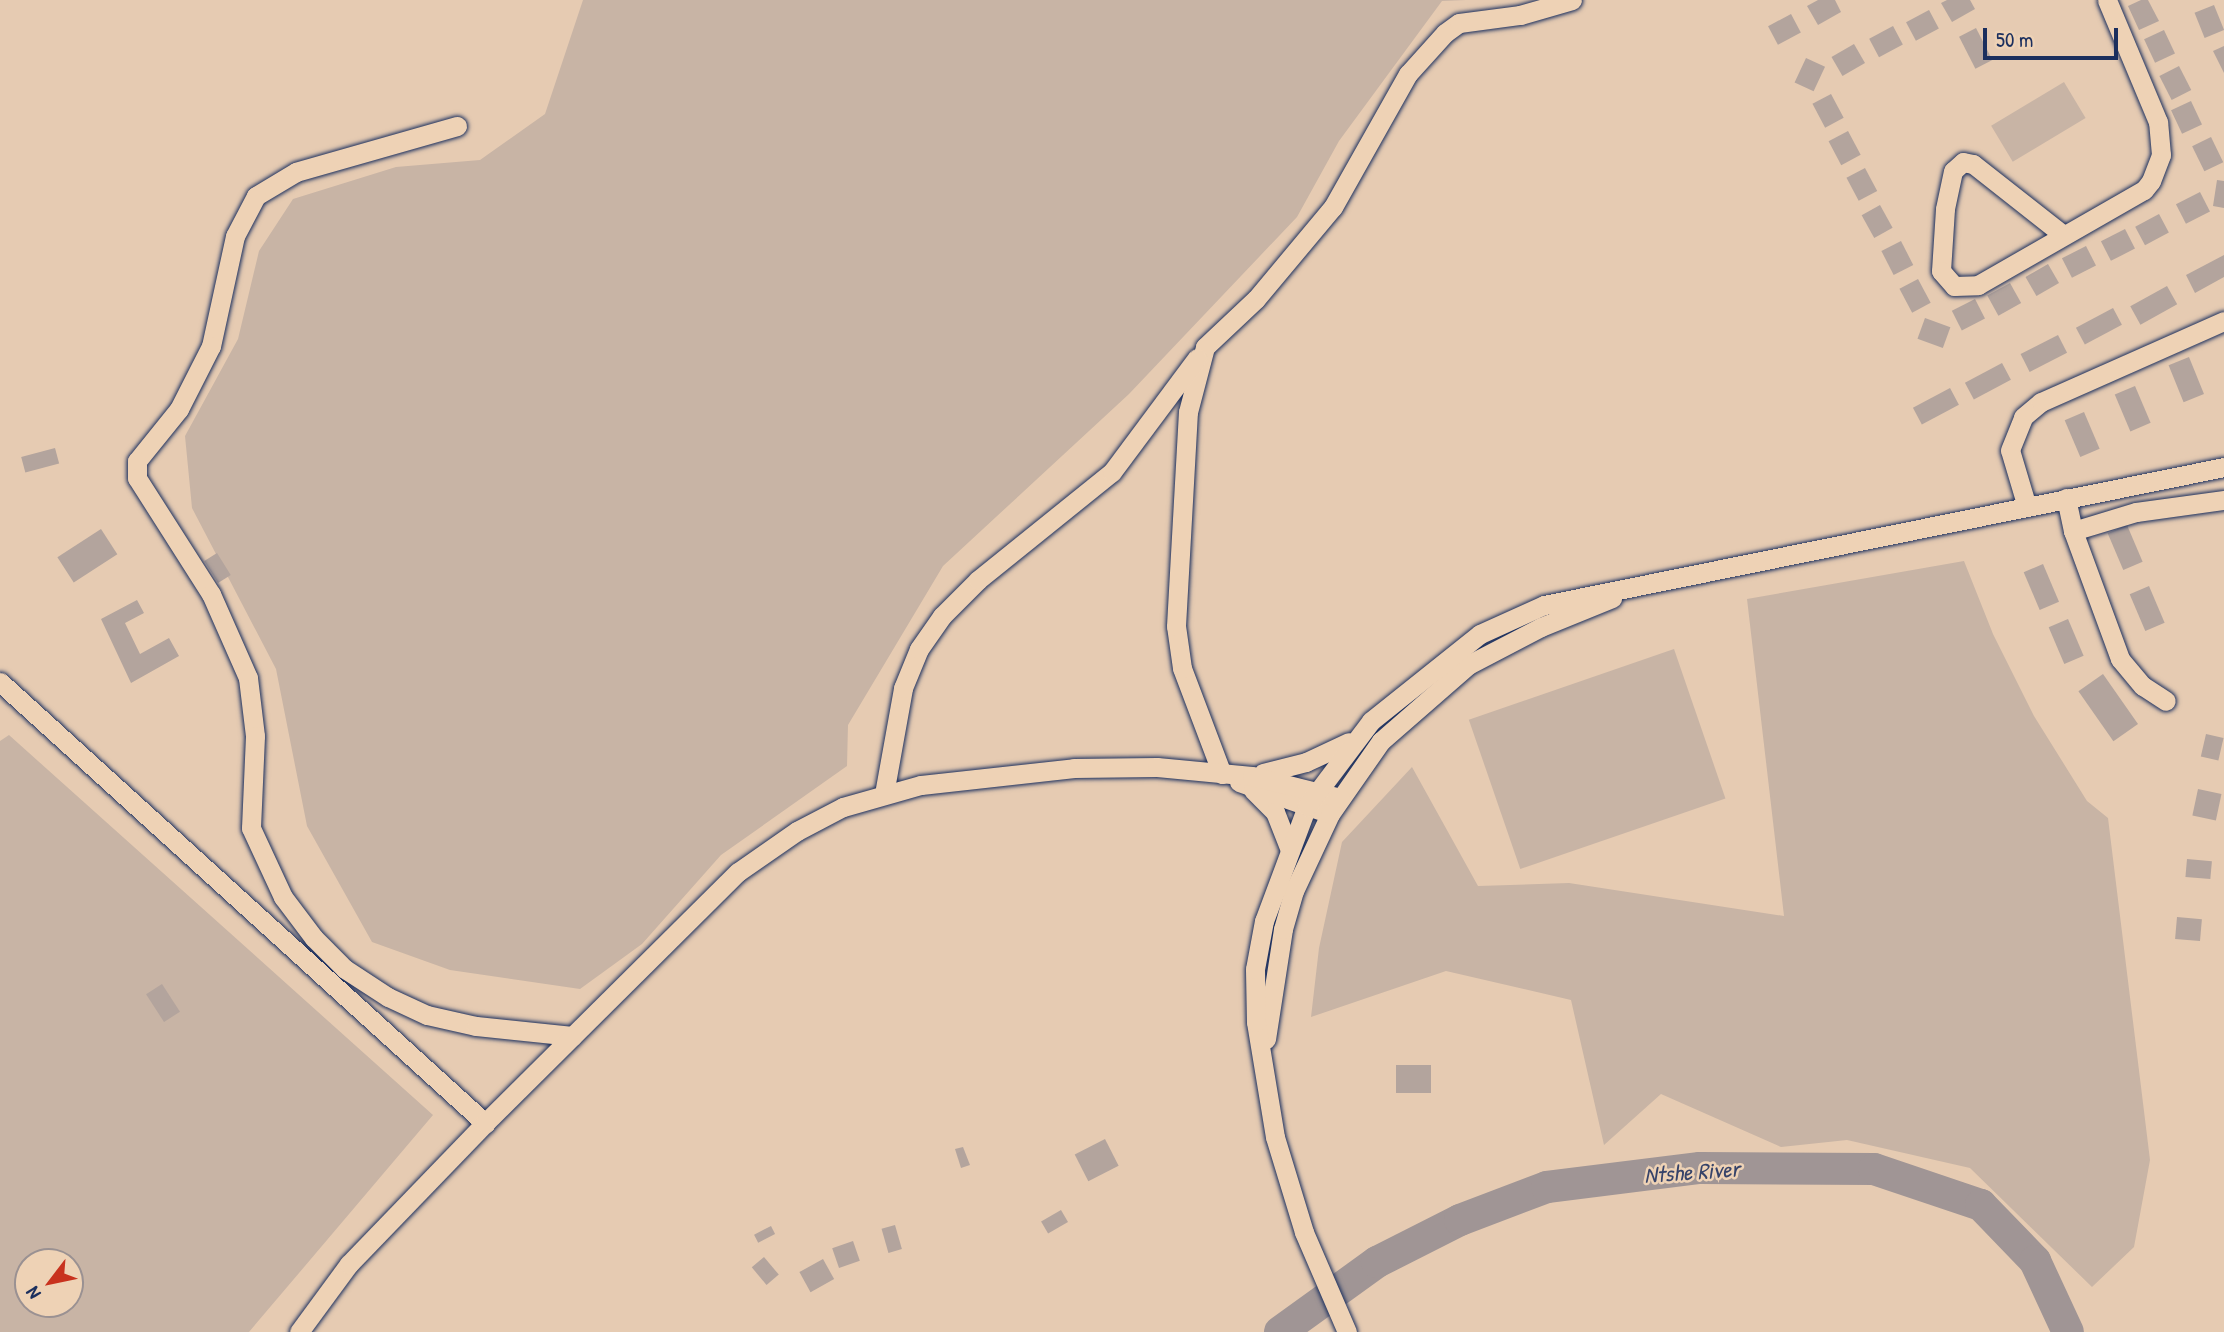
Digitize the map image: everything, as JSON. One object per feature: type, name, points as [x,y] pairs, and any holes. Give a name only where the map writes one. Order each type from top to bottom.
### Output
[{"type":"street","points":[[884,794],[903,688],[919,649],[942,617],[978,580],[1112,472],[1205,347],[1256,299],[1333,207],[1408,74],[1445,33],[1459,23],[1520,15],[1572,0]]},
{"type":"street","points":[[2062,234],[1973,164],[1963,162],[1953,171],[1945,209],[1941,271],[1954,286],[1978,285],[2062,234],[2144,190],[2161,155],[2158,122],[2108,0]]},
{"type":"street","points":[[457,126],[296,172],[256,196],[235,236],[211,346],[179,409],[137,461],[136,478],[211,594],[248,678],[255,736],[251,828],[283,897],[314,938],[345,969],[388,998],[427,1015],[476,1026],[572,1035]]},
{"type":"street","points":[[2027,507],[2010,450],[2023,417],[2041,402],[2224,321]]},
{"type":"street","points":[[1205,347],[1188,412],[1176,626],[1182,668],[1226,775]]},
{"type":"street","points":[[1347,1332],[1304,1232],[1275,1137],[1255,1009],[1256,955],[1290,850],[1312,798],[1353,740],[1405,689],[1480,634],[1544,605],[1655,580],[2224,467]]},
{"type":"street","points":[[2066,498],[2073,531],[2120,659],[2143,686],[2166,701]]},
{"type":"street","points":[[2073,531],[2136,512],[2224,500]]},
{"type":"street","points":[[1264,1053],[1283,929],[1294,891],[1335,806],[1405,715],[1468,665],[1541,627],[1655,580]]},
{"type":"street","points":[[0,682],[485,1123]]},
{"type":"street","points":[[1251,782],[1306,762],[1353,740]]},
{"type":"street","points":[[299,1332],[349,1264],[572,1035],[738,872],[797,831],[884,794],[1074,768],[1157,767],[1226,775],[1335,806]]},
{"type":"street","points":[[1251,782],[1275,812],[1290,850]]},
{"type":"shaded area","points":[[583,0],[1466,0],[1442,1],[1339,141],[1297,217],[1129,394],[943,566],[848,725],[847,766],[721,855],[642,944],[580,989],[450,970],[372,942],[307,826],[276,669],[192,508],[185,436],[238,339],[259,251],[293,199],[396,167],[480,160],[545,114]]},
{"type":"shaded area","points":[[2064,82],[2086,118],[2013,162],[1991,126]]},
{"type":"shaded area","points":[[1964,561],[1993,634],[2034,716],[2087,801],[2108,818],[2150,1160],[2134,1247],[2092,1287],[1970,1168],[1847,1140],[1781,1147],[1661,1094],[1604,1145],[1571,1000],[1446,971],[1311,1017],[1319,948],[1342,842],[1412,767],[1478,886],[1569,883],[1784,916],[1747,599]]},
{"type":"shaded area","points":[[1674,649],[1725,798],[1520,869],[1469,720]]},
{"type":"shaded area","points":[[9,735],[433,1115],[249,1332],[0,1332],[0,741]]},
{"type":"building","points":[[1818,0],[1835,0],[1841,12],[1818,25],[1807,6]]},
{"type":"building","points":[[1947,0],[1970,0],[1975,9],[1952,22],[1941,3]]},
{"type":"building","points":[[2148,0],[2159,21],[2139,30],[2128,6]]},
{"type":"building","points":[[2214,5],[2224,30],[2205,38],[2195,13]]},
{"type":"building","points":[[1929,10],[1939,29],[1916,41],[1906,22]]},
{"type":"building","points":[[1791,14],[1801,33],[1778,45],[1768,26]]},
{"type":"building","points":[[1893,26],[1903,45],[1879,57],[1869,39]]},
{"type":"building","points":[[1976,28],[1992,60],[1975,69],[1959,37]]},
{"type":"building","points":[[2164,30],[2175,54],[2155,63],[2144,39]]},
{"type":"building","points":[[1854,44],[1865,63],[1842,76],[1831,57]]},
{"type":"building","points":[[2224,46],[2224,73],[2213,51]]},
{"type":"building","points":[[1806,58],[1825,67],[1814,91],[1795,82]]},
{"type":"building","points":[[2179,66],[2191,90],[2172,100],[2159,76]]},
{"type":"building","points":[[1831,94],[1844,118],[1825,128],[1812,104]]},
{"type":"building","points":[[2191,101],[2202,125],[2182,134],[2171,110]]},
{"type":"building","points":[[1848,131],[1861,155],[1841,165],[1829,141]]},
{"type":"building","points":[[2211,137],[2223,162],[2204,171],[2192,146]]},
{"type":"building","points":[[1865,168],[1877,191],[1859,201],[1846,178]]},
{"type":"building","points":[[2217,180],[2224,181],[2224,208],[2213,206]]},
{"type":"building","points":[[2200,192],[2210,212],[2186,224],[2176,204]]},
{"type":"building","points":[[1880,205],[1893,228],[1874,238],[1862,215]]},
{"type":"building","points":[[2159,214],[2169,233],[2145,245],[2135,227]]},
{"type":"building","points":[[2125,229],[2135,249],[2111,261],[2101,241]]},
{"type":"building","points":[[1901,241],[1913,265],[1894,275],[1881,251]]},
{"type":"building","points":[[2086,246],[2096,266],[2072,278],[2062,258]]},
{"type":"building","points":[[2224,255],[2224,277],[2195,293],[2186,275]]},
{"type":"building","points":[[2048,264],[2059,283],[2036,296],[2025,277]]},
{"type":"building","points":[[1918,279],[1931,303],[1912,313],[1899,289]]},
{"type":"building","points":[[2010,283],[2021,303],[1998,316],[1987,296]]},
{"type":"building","points":[[2167,286],[2177,304],[2140,325],[2130,306]]},
{"type":"building","points":[[1975,299],[1985,319],[1962,330],[1952,311]]},
{"type":"building","points":[[2113,308],[2122,325],[2085,344],[2076,328]]},
{"type":"building","points":[[1925,318],[1950,327],[1943,348],[1917,339]]},
{"type":"building","points":[[2058,335],[2067,353],[2030,372],[2021,354]]},
{"type":"building","points":[[2189,357],[2204,394],[2184,402],[2169,365]]},
{"type":"building","points":[[2002,363],[2011,380],[1974,399],[1965,383]]},
{"type":"building","points":[[2135,386],[2151,423],[2130,431],[2115,395]]},
{"type":"building","points":[[1950,388],[1959,405],[1922,424],[1913,408]]},
{"type":"building","points":[[2084,412],[2100,449],[2080,457],[2065,420]]},
{"type":"building","points":[[55,448],[59,463],[25,473],[21,457]]},
{"type":"building","points":[[2127,525],[2143,562],[2123,570],[2108,533]]},
{"type":"building","points":[[101,529],[117,554],[74,582],[57,557]]},
{"type":"building","points":[[217,553],[231,575],[218,583],[204,561]]},
{"type":"building","points":[[2043,564],[2059,602],[2040,610],[2024,572]]},
{"type":"building","points":[[2149,586],[2165,623],[2145,631],[2130,594]]},
{"type":"building","points":[[137,600],[144,613],[125,623],[140,654],[169,638],[179,656],[131,683],[101,619]]},
{"type":"building","points":[[2068,619],[2084,656],[2064,664],[2049,627]]},
{"type":"building","points":[[2103,674],[2138,724],[2113,741],[2078,691]]},
{"type":"building","points":[[2206,734],[2224,738],[2218,760],[2201,756]]},
{"type":"building","points":[[2198,789],[2221,794],[2216,820],[2192,815]]},
{"type":"building","points":[[2187,859],[2212,861],[2210,879],[2185,877]]},
{"type":"building","points":[[2177,917],[2202,919],[2200,941],[2175,939]]},
{"type":"building","points":[[162,984],[180,1012],[164,1022],[146,994]]},
{"type":"building","points":[[1396,1065],[1431,1065],[1431,1093],[1396,1093]]},
{"type":"building","points":[[1105,1139],[1119,1166],[1088,1181],[1075,1154]]},
{"type":"building","points":[[963,1147],[970,1165],[961,1168],[955,1149]]},
{"type":"building","points":[[1061,1210],[1068,1222],[1048,1234],[1041,1222]]},
{"type":"building","points":[[895,1225],[902,1249],[888,1253],[882,1229]]},
{"type":"building","points":[[771,1226],[775,1234],[758,1243],[754,1235]]},
{"type":"building","points":[[853,1241],[860,1261],[839,1268],[832,1248]]},
{"type":"building","points":[[764,1257],[779,1275],[767,1285],[752,1267]]},
{"type":"building","points":[[823,1259],[834,1279],[811,1292],[799,1272]]},
{"type":"waterway","name":"Ntshe River","points":[[1280,1332],[1377,1262],[1460,1220],[1547,1187],[1700,1168],[1874,1169],[1981,1205],[2035,1261],[2068,1332]]}]
